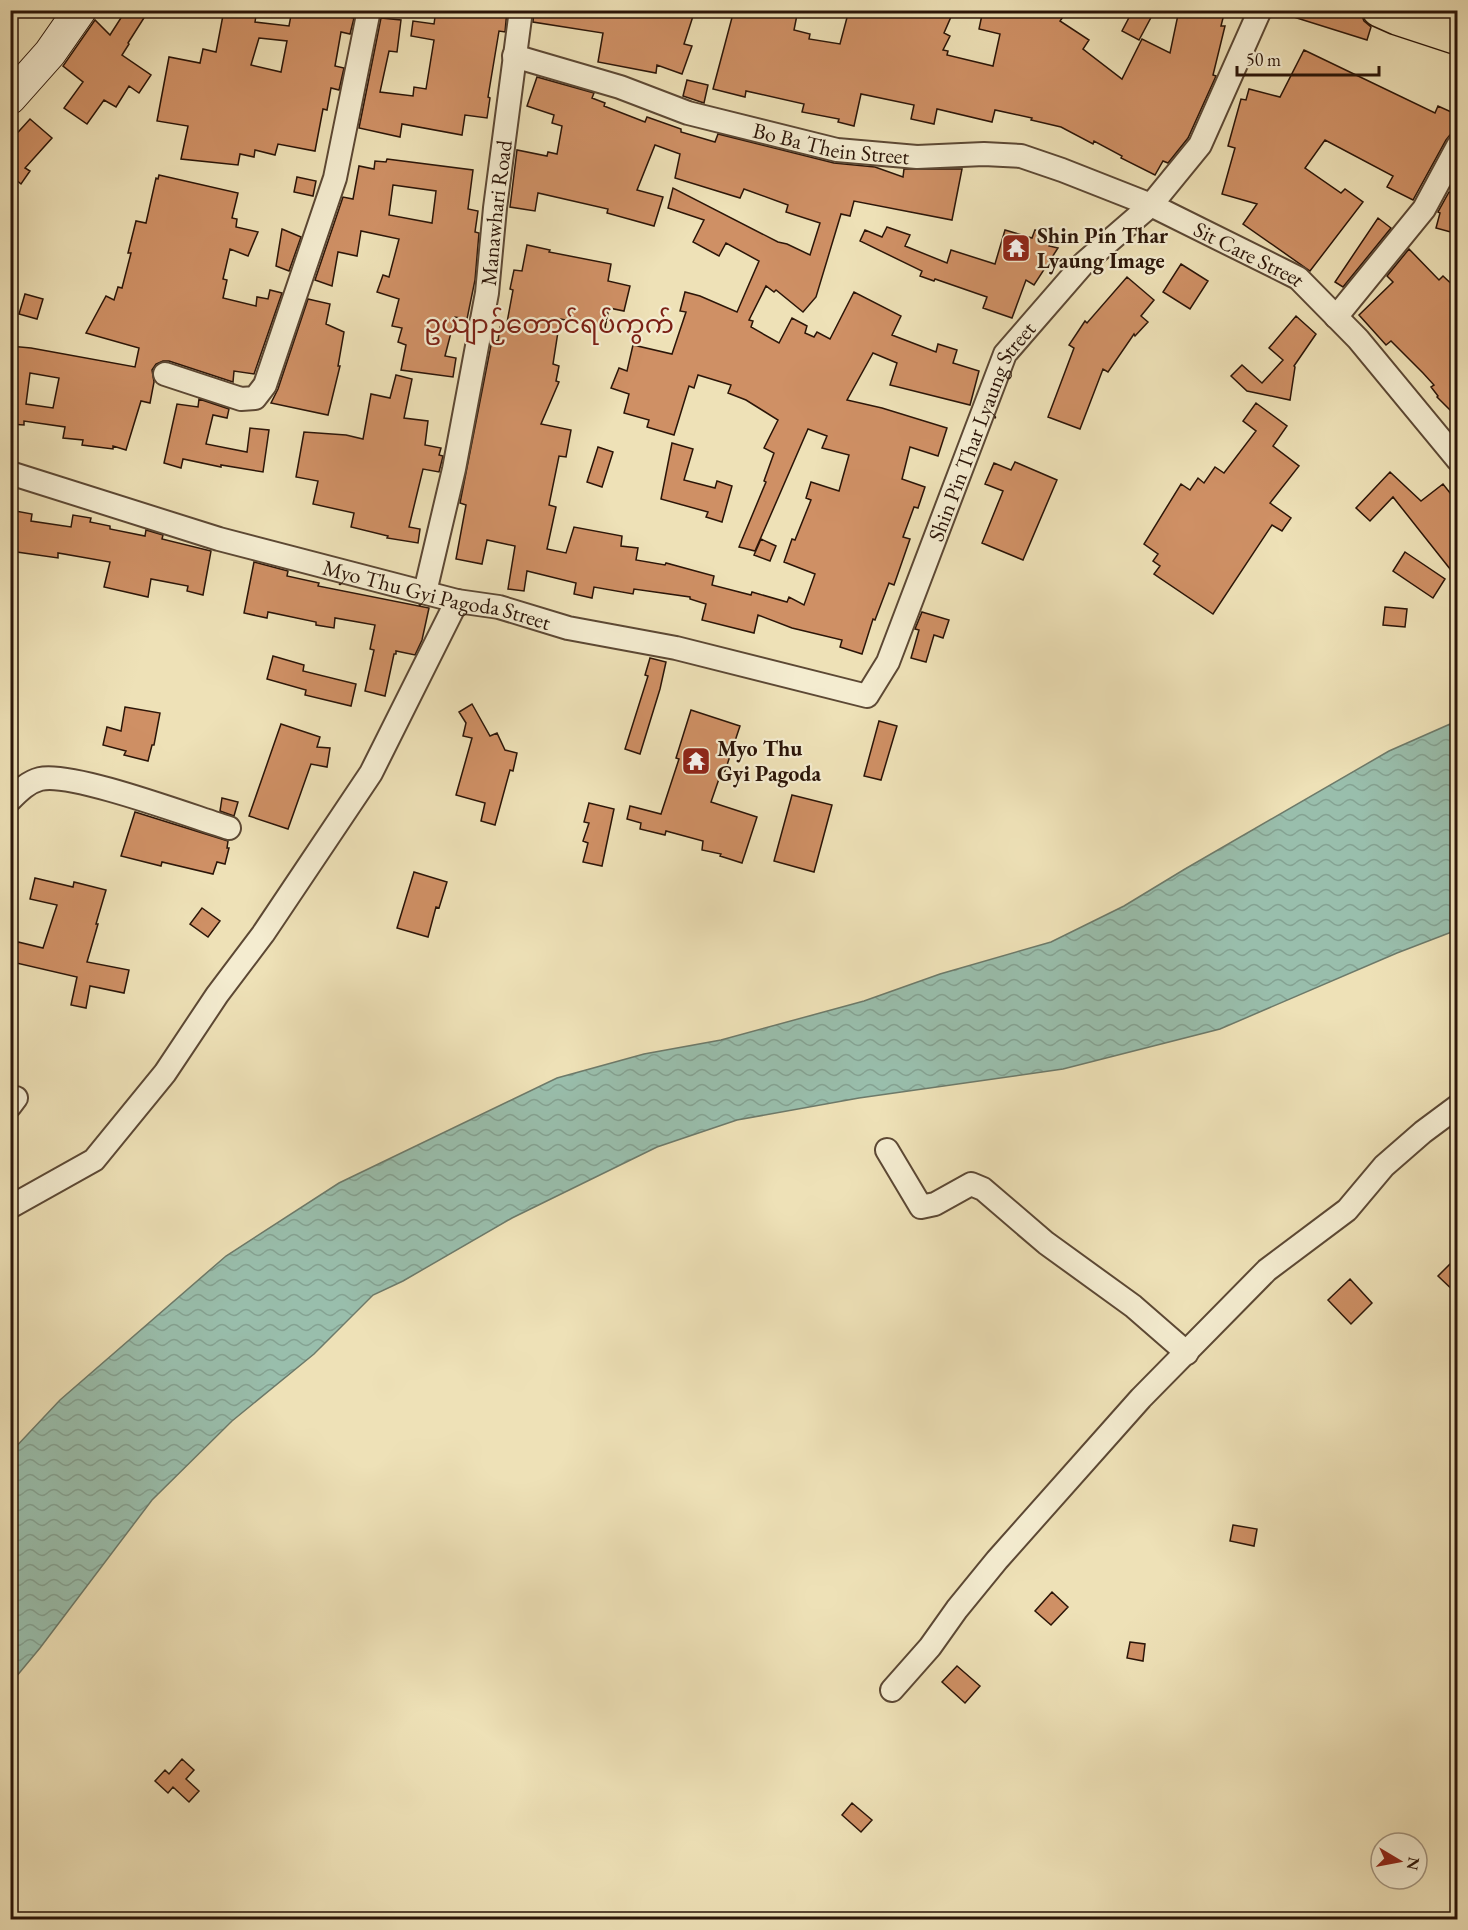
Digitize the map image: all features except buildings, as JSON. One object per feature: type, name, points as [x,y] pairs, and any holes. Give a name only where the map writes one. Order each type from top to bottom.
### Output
[{"type":"main road","points":[[10,98],[50,53],[80,10]]},
{"type":"main road","points":[[1392,13],[1458,38]]},
{"type":"street","points":[[165,374],[241,399],[255,398],[265,385],[335,178],[369,10]]},
{"type":"street","name":"Manawhari Road","points":[[425,592],[454,469],[486,293],[521,10]]},
{"type":"street","points":[[1151,205],[1200,145],[1260,10]]},
{"type":"street","name":"Bo Ba Thein Street","points":[[514,56],[620,87],[688,113],[837,150],[917,157],[984,154],[1021,156],[1151,205]]},
{"type":"street","points":[[1336,317],[1424,209],[1458,146]]},
{"type":"street","name":"Sit Care Street","points":[[1151,205],[1298,278],[1358,339],[1458,460]]},
{"type":"street","name":"Shin Pin Thar Lyaung Street","points":[[867,696],[888,662],[1005,354],[1084,263],[1151,205]]},
{"type":"street","name":"Myo Thu Gyi Pagoda Street","points":[[10,473],[219,539],[457,601],[499,607],[568,628],[676,648],[867,696]]},
{"type":"street","points":[[10,1207],[94,1160],[165,1073],[217,996],[263,934],[371,773],[457,601]]},
{"type":"street","points":[[10,800],[23,787],[40,779],[57,777],[110,790],[229,828]]},
{"type":"street","points":[[892,1690],[930,1647],[997,1560],[1141,1398],[1268,1270],[1347,1210],[1384,1166],[1423,1132],[1458,1106]]},
{"type":"street","points":[[887,1150],[921,1207],[935,1204],[970,1184],[983,1189],[1046,1243],[1133,1306],[1187,1353]]},
{"type":"water","points":[[1457,721],[1457,930],[1397,953],[1220,1029],[1063,1069],[859,1098],[737,1120],[657,1147],[512,1218],[403,1281],[373,1295],[314,1354],[232,1421],[152,1500],[11,1683],[11,1452],[60,1400],[226,1256],[339,1183],[557,1078],[644,1054],[721,1040],[864,1001],[940,974],[1051,942],[1124,906],[1389,751]]},
{"type":"place","name":"Shin Pin Thar Lyaung Image","points":[[1016,248]]},
{"type":"place","name":"Myo Thu Gyi Pagoda","points":[[696,761]]},
{"type":"district","name":"ဥယျာဉ်တောင်ရပ်ကွက်","points":[[549,324]]}]
